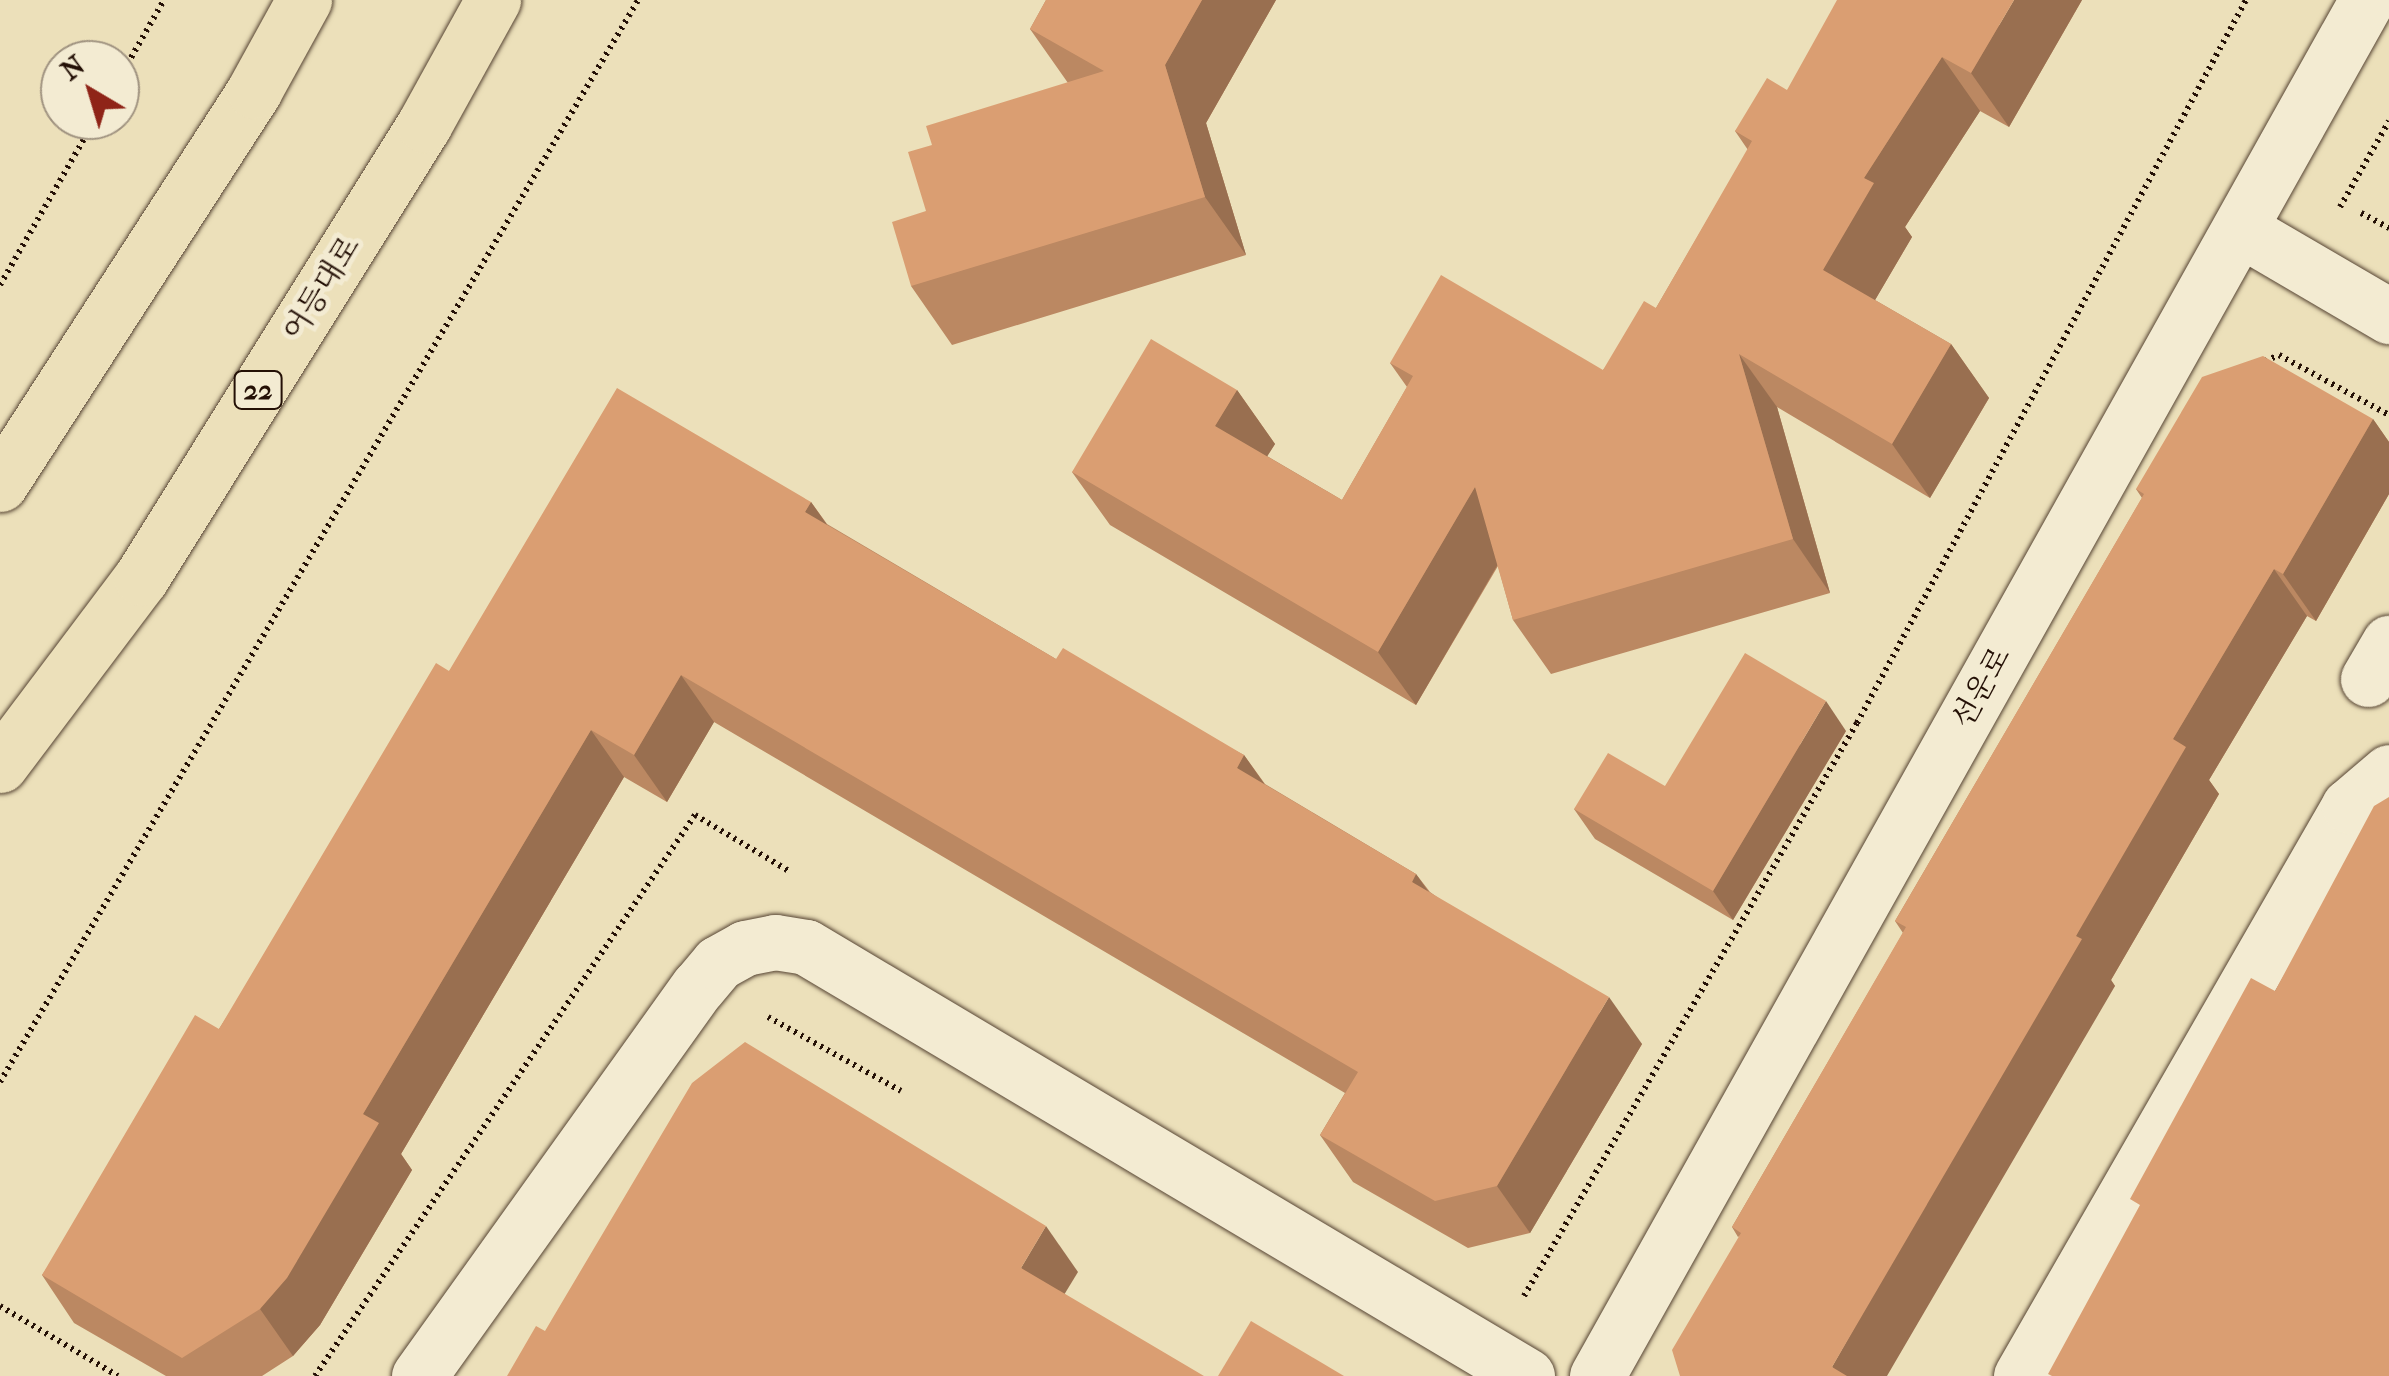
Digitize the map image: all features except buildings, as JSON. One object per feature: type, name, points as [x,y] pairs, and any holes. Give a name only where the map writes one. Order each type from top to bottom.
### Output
[{"type":"main road","points":[[0,484],[254,91],[304,0]]},
{"type":"main road","name":"어등대로","points":[[0,765],[141,578],[424,125],[493,0]]},
{"type":"street","name":"선운로","points":[[1597,1376],[2367,0]]},
{"type":"street","points":[[2240,229],[2389,316]]},
{"type":"street","points":[[2021,1376],[2349,806],[2389,772]]},
{"type":"street","points":[[419,1376],[708,975],[718,963],[745,948],[775,942],[806,947],[1527,1376]]},
{"type":"path","points":[[140,42],[164,0]]},
{"type":"path","points":[[0,1082],[638,0]]},
{"type":"path","points":[[1520,1304],[1856,722],[2246,0]]},
{"type":"path","points":[[2343,202],[2389,121]]},
{"type":"path","points":[[0,285],[83,140]]},
{"type":"path","points":[[315,1376],[696,816],[798,876]]},
{"type":"path","points":[[750,1007],[906,1094]]},
{"type":"path","points":[[0,1306],[118,1376]]}]
